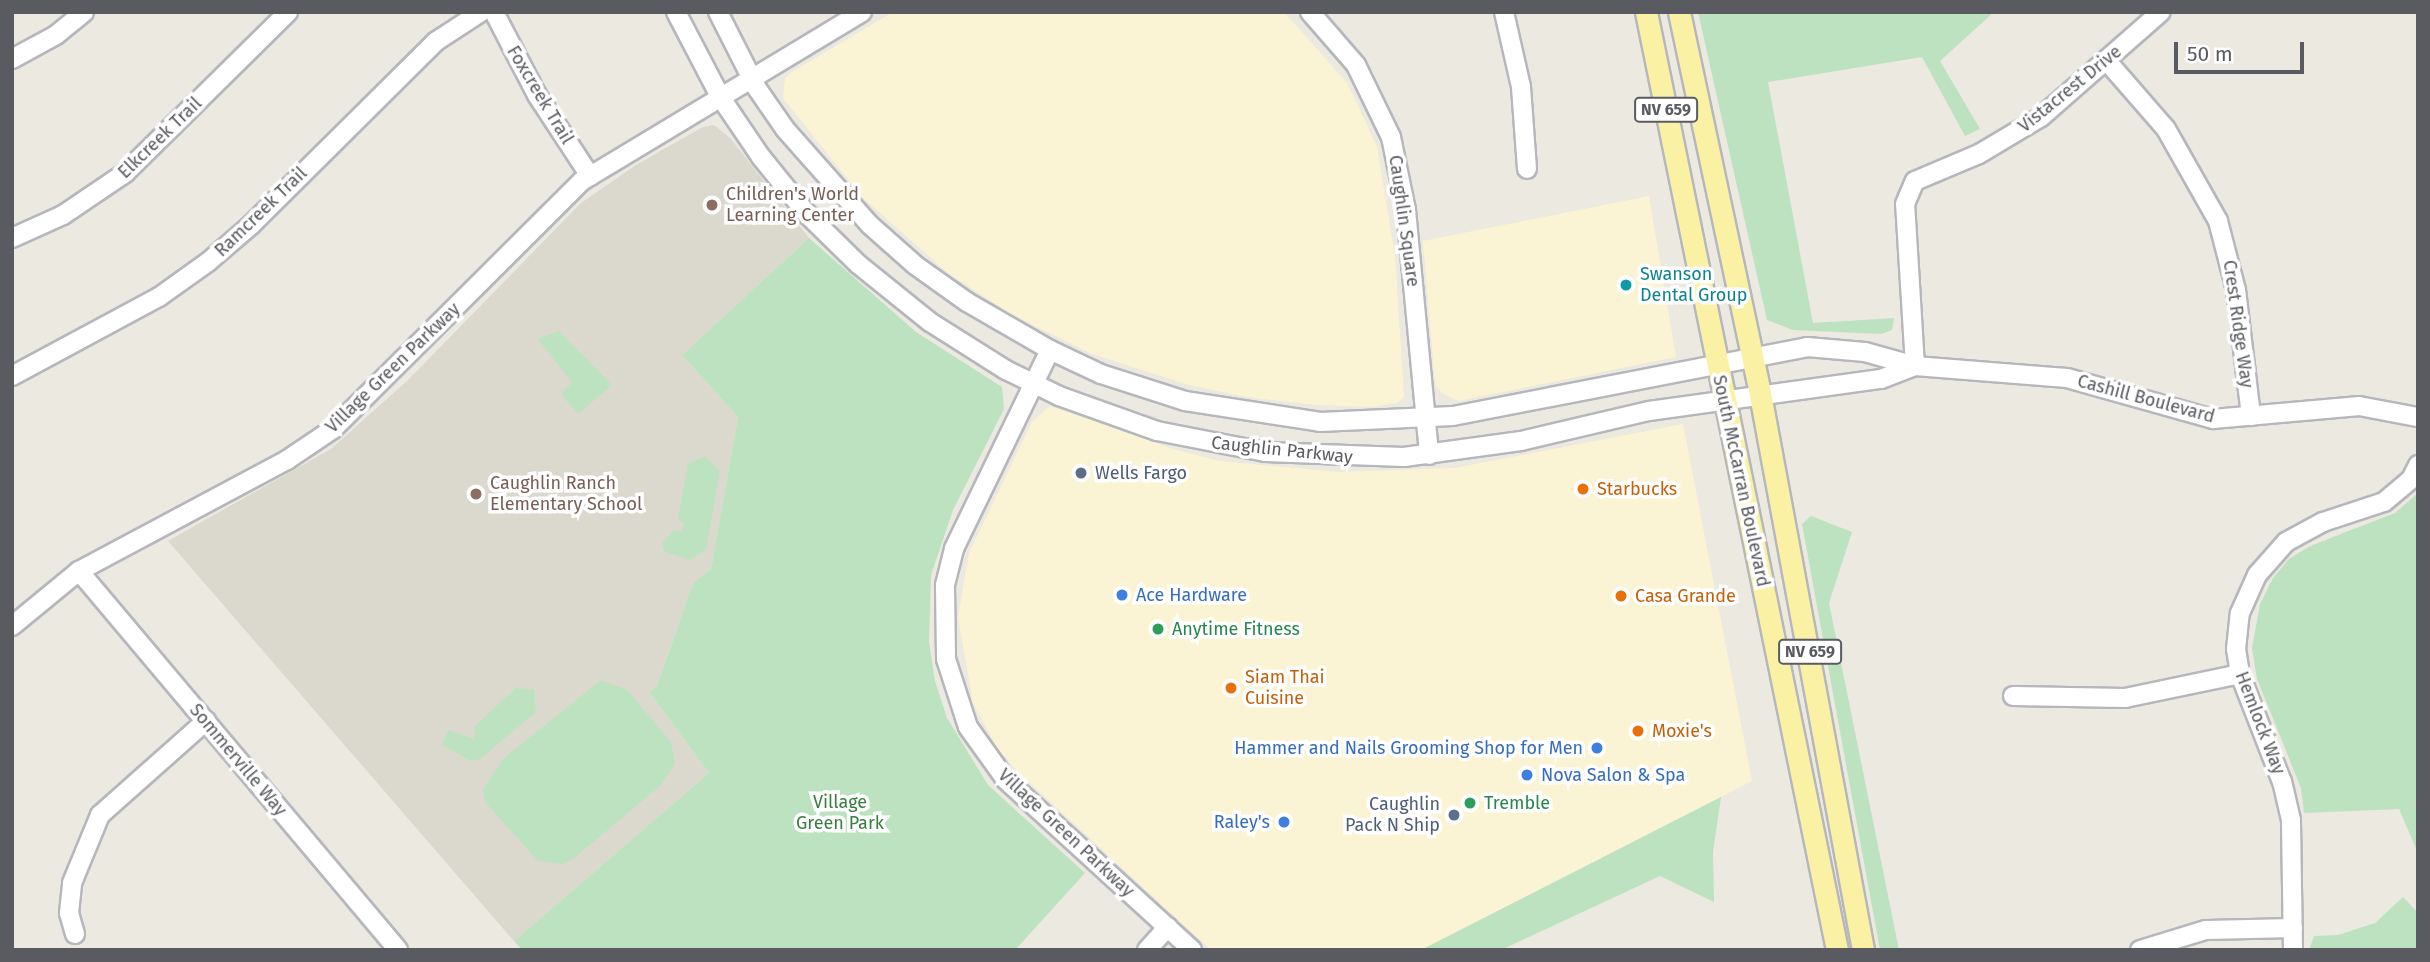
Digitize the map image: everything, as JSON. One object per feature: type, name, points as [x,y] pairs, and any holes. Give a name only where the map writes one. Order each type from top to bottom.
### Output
[{"type":"main road","name":"South McCarran Boulevard","points":[[1646,12],[1837,950]]},
{"type":"main road","name":"South McCarran Boulevard","points":[[1679,12],[1748,357],[1759,394],[1863,950]]},
{"type":"street","points":[[12,59],[56,35],[84,12]]},
{"type":"street","name":"Elkcreek Trail","points":[[12,238],[63,215],[125,173],[288,12]]},
{"type":"street","name":"Ramcreek Trail","points":[[12,376],[159,297],[208,262],[251,225],[435,41],[481,12]]},
{"type":"street","name":"Foxcreek Trail","points":[[494,12],[537,95],[590,176]]},
{"type":"street","name":"Caughlin Parkway","points":[[676,12],[721,98],[780,181],[858,264],[930,322],[1034,383],[1126,420],[1213,444],[1308,456],[1429,455],[1726,400]]},
{"type":"street","name":"Caughlin Parkway","points":[[718,12],[752,79],[785,129],[870,225],[967,302],[1051,350],[1141,388],[1232,411],[1320,422],[1425,418],[1716,365]]},
{"type":"street","points":[[752,79],[862,12]]},
{"type":"street","name":"Caughlin Square","points":[[1310,12],[1356,65],[1391,137],[1406,210],[1429,455]]},
{"type":"street","points":[[1504,12],[1521,87],[1527,169]]},
{"type":"street","name":"Vistacrest Drive","points":[[1915,366],[1905,214],[1908,192],[1926,173],[2011,137],[2161,12]]},
{"type":"street","name":"Crest Ridge Way","points":[[2106,60],[2188,160],[2218,221],[2236,290],[2251,416]]},
{"type":"street","name":"Village Green Parkway","points":[[12,626],[79,571],[286,460],[333,429],[590,176],[752,79]]},
{"type":"street","name":"Cashill Boulevard","points":[[1716,365],[1807,346],[1832,348],[1915,366],[2049,375],[2196,416],[2251,416],[2359,406],[2418,417]]},
{"type":"street","name":"Village Green Parkway","points":[[1051,350],[954,549],[945,586],[946,659],[964,716],[986,757],[1032,805],[1192,950]]},
{"type":"street","name":"Cashill Boulevard","points":[[1726,400],[1881,379],[1915,366]]},
{"type":"street","name":"Hemlock Way","points":[[2293,950],[2289,810],[2240,674],[2236,649],[2240,613],[2271,557],[2303,531],[2384,502],[2405,485],[2418,465]]},
{"type":"street","name":"Sommerville Way","points":[[79,571],[398,950]]},
{"type":"street","points":[[2013,696],[2073,701],[2125,698],[2240,674]]},
{"type":"street","points":[[75,934],[69,913],[72,883],[100,815],[206,722]]},
{"type":"street","points":[[1147,950],[1168,928]]},
{"type":"street","points":[[2140,950],[2206,930],[2293,928]]},
{"type":"shaded area","points":[[893,12],[1284,12],[1348,84],[1377,147],[1395,256],[1404,397],[1397,403],[1372,407],[1318,405],[1246,397],[1185,384],[1090,353],[1009,313],[948,273],[862,197],[783,98],[785,78],[792,72]]},
{"type":"shaded area","points":[[714,125],[730,138],[809,238],[682,355],[738,417],[711,569],[693,583],[657,686],[649,692],[709,773],[514,941],[168,541],[331,449],[407,381],[581,203],[636,165],[703,127]]},
{"type":"shaded area","points":[[1649,196],[1676,357],[1458,401],[1442,393],[1435,384],[1423,241]]},
{"type":"shaded area","points":[[1050,406],[1173,449],[1219,461],[1338,472],[1455,468],[1683,424],[1752,781],[1421,950],[1211,950],[1017,771],[998,749],[973,703],[958,617],[969,553],[1032,422]]},
{"type":"green space","points":[[1698,12],[1994,12],[1940,61],[1980,129],[1965,136],[1922,57],[1768,82],[1813,323],[1894,318],[1892,330],[1881,334],[1793,330],[1767,320]]},
{"type":"green space","name":"Village Green Park","points":[[809,238],[916,332],[1002,387],[1004,409],[953,510],[931,575],[929,642],[935,681],[947,718],[988,785],[1085,873],[1015,950],[522,950],[514,941],[709,773],[649,692],[657,686],[693,583],[711,569],[738,417],[682,355]]},
{"type":"green space","points":[[559,331],[612,385],[578,414],[561,394],[572,383],[538,339]]},
{"type":"green space","points":[[705,456],[720,471],[706,549],[690,560],[664,551],[662,543],[674,530],[682,531],[684,523],[678,519],[688,464]]},
{"type":"green space","points":[[2418,493],[2418,853],[2399,809],[2304,813],[2301,788],[2257,679],[2252,648],[2260,604],[2273,578],[2289,559],[2310,546],[2395,513]]},
{"type":"green space","points":[[1811,516],[1852,532],[1829,603],[1899,950],[1880,950],[1802,524]]},
{"type":"green space","points":[[601,680],[627,690],[671,742],[675,764],[660,786],[574,858],[563,864],[538,861],[485,802],[483,790],[503,759]]},
{"type":"green space","points":[[516,688],[534,690],[536,712],[480,759],[471,761],[442,745],[448,730],[474,739],[475,726]]},
{"type":"green space","points":[[1721,797],[1713,852],[1714,902],[1660,876],[1501,950],[1421,950]]},
{"type":"green space","points":[[2403,897],[2418,913],[2418,950],[2309,950],[2314,936],[2338,935],[2375,923]]},
{"type":"place","name":"Children's World Learning Center","points":[[712,205]]},
{"type":"place","name":"Swanson Dental Group","points":[[1626,285]]},
{"type":"place","name":"Wells Fargo","points":[[1081,473]]},
{"type":"place","name":"Starbucks","points":[[1583,489]]},
{"type":"place","name":"Caughlin Ranch Elementary School","points":[[476,494]]},
{"type":"place","name":"Ace Hardware","points":[[1122,595]]},
{"type":"place","name":"Casa Grande","points":[[1621,596]]},
{"type":"place","name":"Anytime Fitness","points":[[1158,629]]},
{"type":"place","name":"Siam Thai Cuisine","points":[[1231,688]]},
{"type":"place","name":"Moxie's","points":[[1638,731]]},
{"type":"place","name":"Hammer and Nails Grooming Shop for Men","points":[[1597,748]]},
{"type":"place","name":"Nova Salon & Spa","points":[[1527,775]]},
{"type":"place","name":"Tremble","points":[[1470,803]]},
{"type":"place","name":"Caughlin Pack N Ship","points":[[1454,815]]},
{"type":"place","name":"Raley's","points":[[1284,822]]}]
